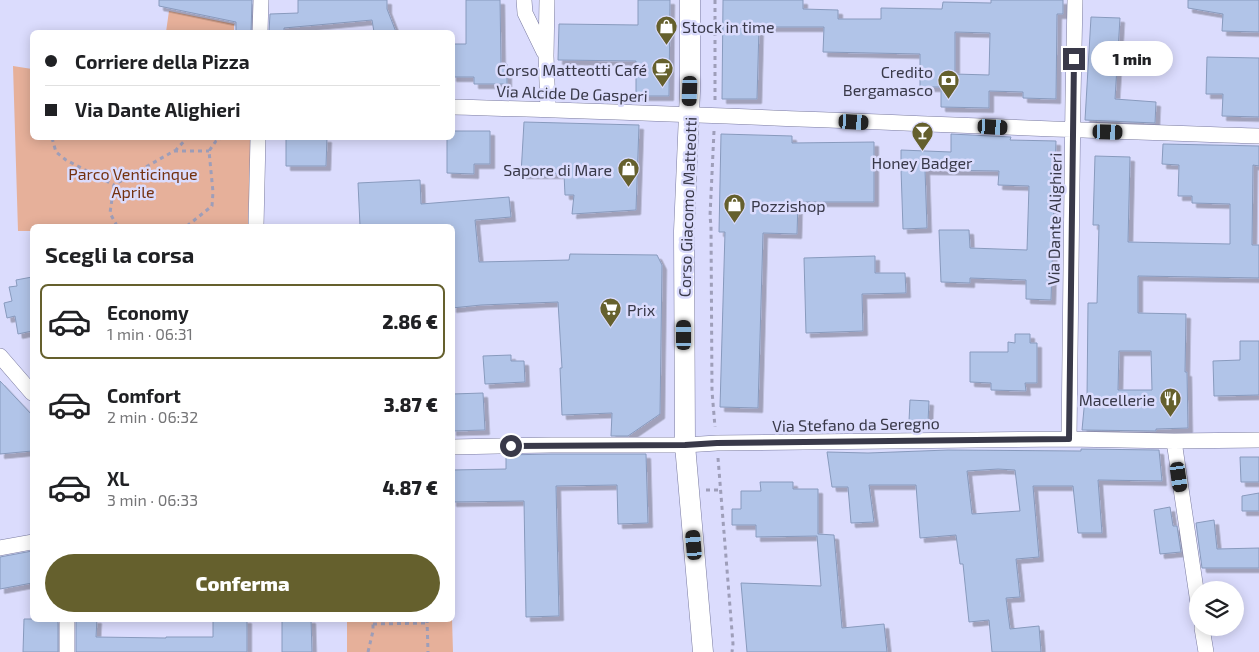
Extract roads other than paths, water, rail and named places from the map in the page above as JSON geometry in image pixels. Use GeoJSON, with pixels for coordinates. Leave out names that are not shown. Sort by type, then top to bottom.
{"type":"FeatureCollection","features":[{"type":"Feature","properties":{"kind":"main road","name":"Corso Giacomo Matteotti"},"geometry":{"type":"LineString","coordinates":[[690,0],[690,114],[684,231],[685,445],[703,652]]}},
{"type":"Feature","properties":{"kind":"street"},"geometry":{"type":"LineString","coordinates":[[260,30],[261,0]]}},
{"type":"Feature","properties":{"kind":"street"},"geometry":{"type":"LineString","coordinates":[[524,0],[525,13],[546,56]]}},
{"type":"Feature","properties":{"kind":"street"},"geometry":{"type":"LineString","coordinates":[[547,0],[546,56],[548,109]]}},
{"type":"Feature","properties":{"kind":"street","name":"Via Dante Alighieri"},"geometry":{"type":"LineString","coordinates":[[1069,439],[1075,0]]}},
{"type":"Feature","properties":{"kind":"street","name":"Via Alcide De Gasperi"},"geometry":{"type":"LineString","coordinates":[[455,106],[1259,136]]}},
{"type":"Feature","properties":{"kind":"street"},"geometry":{"type":"LineString","coordinates":[[256,224],[258,140]]}},
{"type":"Feature","properties":{"kind":"street"},"geometry":{"type":"LineString","coordinates":[[0,356],[30,391]]}},
{"type":"Feature","properties":{"kind":"street","name":"Via Stefano da Seregno"},"geometry":{"type":"LineString","coordinates":[[455,448],[550,445],[685,445],[1069,439],[1259,440]]}},
{"type":"Feature","properties":{"kind":"street"},"geometry":{"type":"LineString","coordinates":[[1174,441],[1195,581]]}},
{"type":"Feature","properties":{"kind":"street"},"geometry":{"type":"LineString","coordinates":[[0,548],[30,542]]}},
{"type":"Feature","properties":{"kind":"street"},"geometry":{"type":"LineString","coordinates":[[67,622],[67,652]]}},
{"type":"Feature","properties":{"kind":"street"},"geometry":{"type":"LineString","coordinates":[[1203,636],[1206,652]]}},
{"type":"Feature","properties":{"kind":"place","name":"Stock in time"},"geometry":{"type":"Point","coordinates":[666,45]}},
{"type":"Feature","properties":{"kind":"place","name":"Corso Matteotti Café"},"geometry":{"type":"Point","coordinates":[663,88]}},
{"type":"Feature","properties":{"kind":"place","name":"Credito Bergamasco"},"geometry":{"type":"Point","coordinates":[949,99]}},
{"type":"Feature","properties":{"kind":"place","name":"Honey Badger"},"geometry":{"type":"Point","coordinates":[922,152]}},
{"type":"Feature","properties":{"kind":"place","name":"Sapore di Mare"},"geometry":{"type":"Point","coordinates":[628,188]}},
{"type":"Feature","properties":{"kind":"place","name":"Pozzishop"},"geometry":{"type":"Point","coordinates":[735,224]}},
{"type":"Feature","properties":{"kind":"place","name":"Prix"},"geometry":{"type":"Point","coordinates":[611,328]}},
{"type":"Feature","properties":{"kind":"place","name":"Macellerie"},"geometry":{"type":"Point","coordinates":[1171,418]}},
{"type":"Feature","properties":{"kind":"park label","name":"Parco Venticinque Aprile"},"geometry":{"type":"Point","coordinates":[133,182]}}]}
